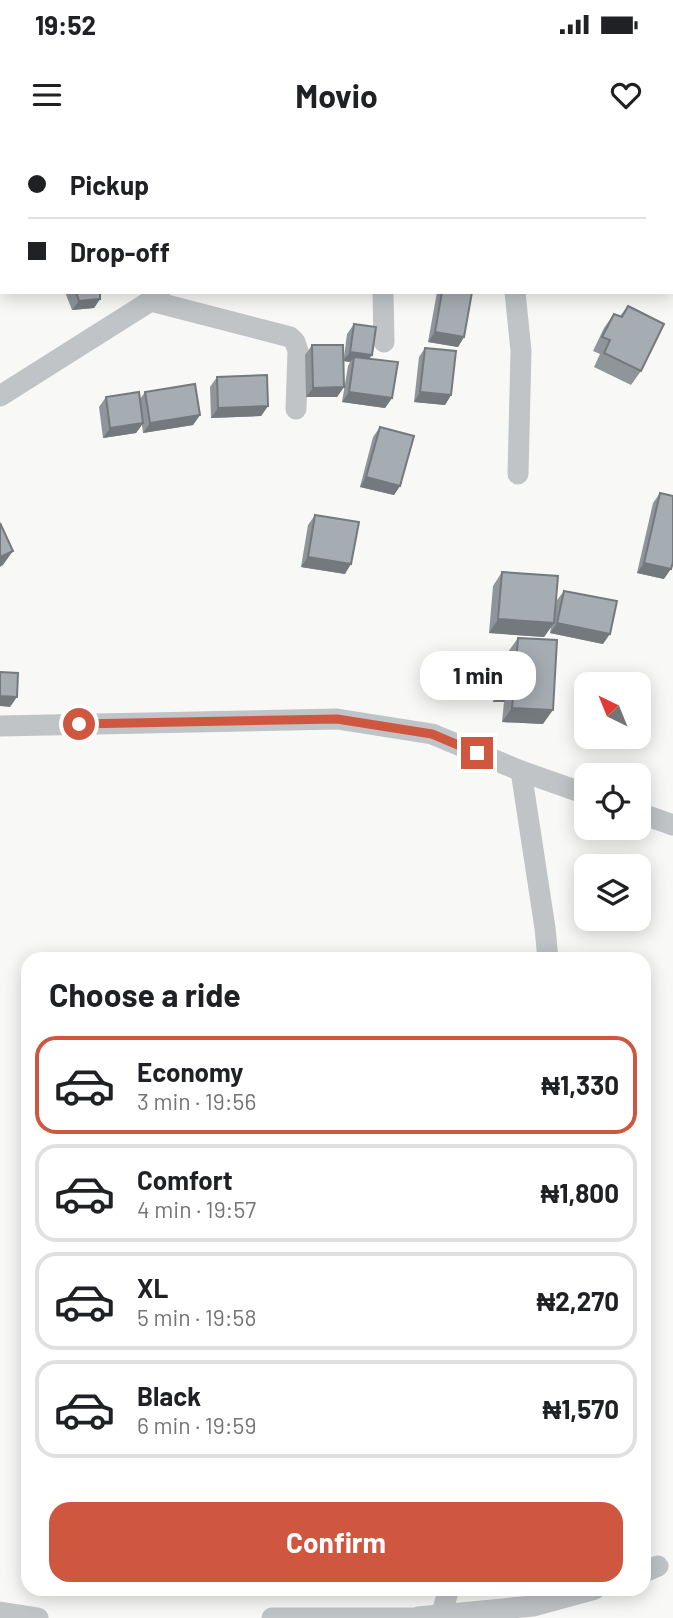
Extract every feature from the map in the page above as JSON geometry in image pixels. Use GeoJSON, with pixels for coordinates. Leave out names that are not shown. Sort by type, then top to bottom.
{"type":"FeatureCollection","features":[{"type":"Feature","properties":{"kind":"street"},"geometry":{"type":"LineString","coordinates":[[383,294],[384,342]]}},
{"type":"Feature","properties":{"kind":"street"},"geometry":{"type":"LineString","coordinates":[[515,294],[521,351],[518,474]]}},
{"type":"Feature","properties":{"kind":"street"},"geometry":{"type":"LineString","coordinates":[[0,396],[158,297],[290,337],[298,351],[296,409]]}},
{"type":"Feature","properties":{"kind":"street"},"geometry":{"type":"LineString","coordinates":[[0,726],[337,719],[432,734],[574,790]]}},
{"type":"Feature","properties":{"kind":"street"},"geometry":{"type":"LineString","coordinates":[[521,771],[547,952]]}},
{"type":"Feature","properties":{"kind":"street"},"geometry":{"type":"LineString","coordinates":[[651,817],[673,825]]}},
{"type":"Feature","properties":{"kind":"street"},"geometry":{"type":"LineString","coordinates":[[426,1617],[443,1596]]}},
{"type":"Feature","properties":{"kind":"street"},"geometry":{"type":"LineString","coordinates":[[272,1618],[426,1617],[533,1606],[569,1596]]}},
{"type":"Feature","properties":{"kind":"street"},"geometry":{"type":"LineString","coordinates":[[0,1612],[38,1618]]}},
{"type":"Feature","properties":{"kind":"building"},"geometry":{"type":"Polygon","coordinates":[[[77,294],[100,294],[100,299],[79,301],[77,294]]]}},
{"type":"Feature","properties":{"kind":"building"},"geometry":{"type":"Polygon","coordinates":[[[442,294],[472,294],[464,337],[435,332],[442,294]]]}},
{"type":"Feature","properties":{"kind":"building"},"geometry":{"type":"Polygon","coordinates":[[[628,306],[664,324],[641,371],[604,353],[610,340],[602,337],[614,314],[622,317],[628,306]]]}},
{"type":"Feature","properties":{"kind":"building"},"geometry":{"type":"Polygon","coordinates":[[[354,324],[376,327],[372,355],[350,352],[354,324]]]}},
{"type":"Feature","properties":{"kind":"building"},"geometry":{"type":"Polygon","coordinates":[[[312,345],[343,345],[344,387],[313,388],[312,345]]]}},
{"type":"Feature","properties":{"kind":"building"},"geometry":{"type":"Polygon","coordinates":[[[425,348],[456,351],[451,395],[420,392],[425,348]]]}},
{"type":"Feature","properties":{"kind":"building"},"geometry":{"type":"Polygon","coordinates":[[[354,357],[398,362],[392,398],[349,392],[354,357]]]}},
{"type":"Feature","properties":{"kind":"building"},"geometry":{"type":"Polygon","coordinates":[[[267,375],[268,406],[218,408],[217,377],[267,375]]]}},
{"type":"Feature","properties":{"kind":"building"},"geometry":{"type":"Polygon","coordinates":[[[195,384],[200,415],[150,423],[145,392],[195,384]]]}},
{"type":"Feature","properties":{"kind":"building"},"geometry":{"type":"Polygon","coordinates":[[[139,392],[143,423],[110,428],[106,397],[139,392]]]}},
{"type":"Feature","properties":{"kind":"building"},"geometry":{"type":"Polygon","coordinates":[[[380,427],[414,436],[400,486],[366,477],[380,427]]]}},
{"type":"Feature","properties":{"kind":"building"},"geometry":{"type":"Polygon","coordinates":[[[660,493],[673,496],[671,569],[644,563],[660,493]]]}},
{"type":"Feature","properties":{"kind":"building"},"geometry":{"type":"Polygon","coordinates":[[[315,515],[359,522],[351,564],[308,557],[315,515]]]}},
{"type":"Feature","properties":{"kind":"building"},"geometry":{"type":"Polygon","coordinates":[[[0,523],[13,551],[0,557],[0,523]]]}},
{"type":"Feature","properties":{"kind":"building"},"geometry":{"type":"Polygon","coordinates":[[[502,572],[558,576],[554,623],[498,619],[502,572]]]}},
{"type":"Feature","properties":{"kind":"building"},"geometry":{"type":"Polygon","coordinates":[[[564,591],[617,601],[610,634],[557,623],[564,591]]]}},
{"type":"Feature","properties":{"kind":"building"},"geometry":{"type":"Polygon","coordinates":[[[518,638],[557,640],[553,710],[512,708],[514,688],[503,688],[504,664],[516,665],[518,638]]]}},
{"type":"Feature","properties":{"kind":"building"},"geometry":{"type":"Polygon","coordinates":[[[0,672],[18,673],[17,697],[0,696],[0,672]]]}},
{"type":"Feature","properties":{"kind":"route"},"geometry":{"type":"LineString","coordinates":[[79,724],[337,719],[432,734],[477,753]]}}]}
